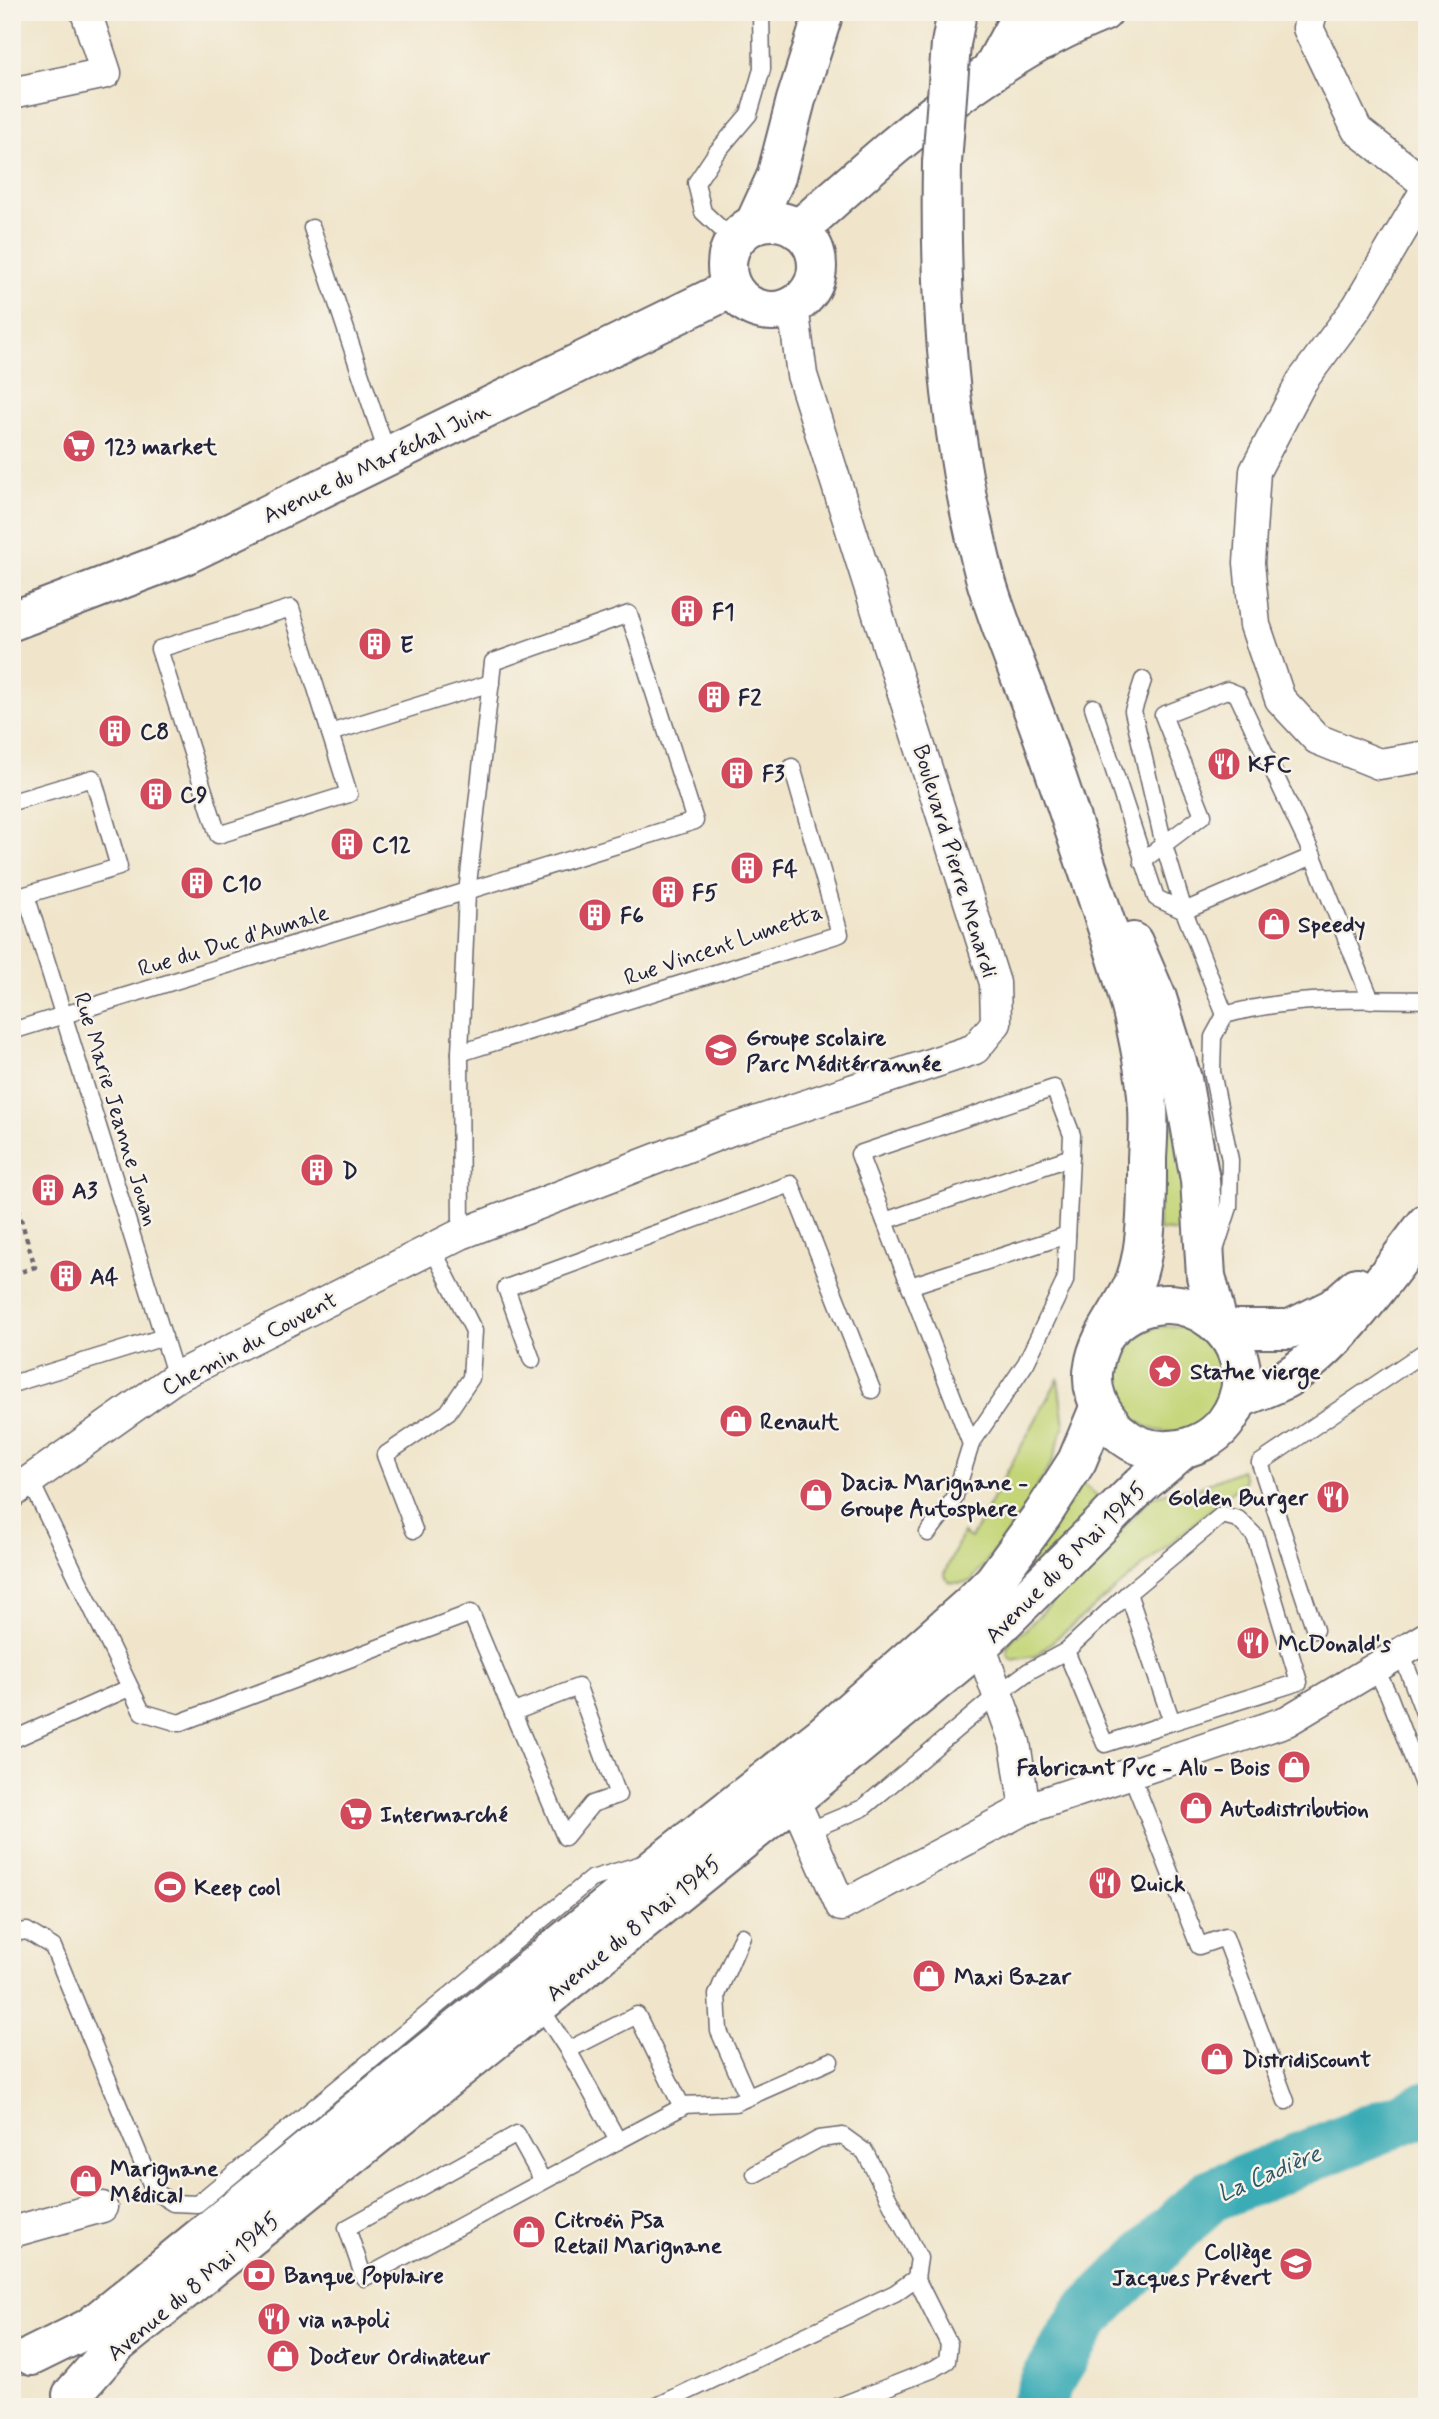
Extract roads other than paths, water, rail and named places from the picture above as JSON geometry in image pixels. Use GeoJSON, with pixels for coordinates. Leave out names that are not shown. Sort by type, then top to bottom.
{"type":"FeatureCollection","features":[{"type":"Feature","properties":{"kind":"main road"},"geometry":{"type":"LineString","coordinates":[[744,233],[772,222],[799,229],[809,240],[816,254],[817,269],[809,290],[793,306],[766,310],[741,299],[732,288],[727,264],[729,252],[744,233],[776,177],[796,100],[824,12]]}},
{"type":"Feature","properties":{"kind":"main road"},"geometry":{"type":"LineString","coordinates":[[799,229],[913,130],[989,75],[1042,21],[1103,12]]}},
{"type":"Feature","properties":{"kind":"main road"},"geometry":{"type":"LineString","coordinates":[[954,28],[942,163],[941,251],[944,333],[951,404],[965,492],[986,584],[1042,734],[1121,967],[1138,1039],[1148,1108],[1145,1231],[1135,1281],[1094,1362],[1093,1384],[1099,1408],[1121,1436],[1150,1449],[1183,1449],[1207,1440],[1224,1425],[1238,1399],[1241,1374],[1237,1354],[1221,1326],[1206,1276],[1200,1180],[1182,1079],[1157,998],[1042,734]]}},
{"type":"Feature","properties":{"kind":"main road","name":"Avenue du Maréchal Juin"},"geometry":{"type":"LineString","coordinates":[[12,621],[183,556],[732,288]]}},
{"type":"Feature","properties":{"kind":"main road"},"geometry":{"type":"LineString","coordinates":[[1107,1333],[1117,1322],[1139,1308],[1160,1303],[1185,1305],[1221,1326],[1290,1329],[1333,1308],[1374,1272],[1427,1216]]}},
{"type":"Feature","properties":{"kind":"main road"},"geometry":{"type":"LineString","coordinates":[[1238,1399],[1286,1378],[1316,1355],[1359,1310],[1427,1223]]}},
{"type":"Feature","properties":{"kind":"main road","name":"Avenue du 8 Mai 1945"},"geometry":{"type":"LineString","coordinates":[[22,2355],[89,2328],[668,1857],[823,1735],[994,1581],[1043,1514],[1077,1461],[1099,1408]]}},
{"type":"Feature","properties":{"kind":"main road","name":"Avenue du 8 Mai 1945"},"geometry":{"type":"LineString","coordinates":[[73,2401],[115,2346],[538,2004],[801,1815],[980,1645],[1141,1485],[1183,1449]]}},
{"type":"Feature","properties":{"kind":"main road"},"geometry":{"type":"LineString","coordinates":[[22,2355],[49,2365],[63,2378],[73,2401]]}},
{"type":"Feature","properties":{"kind":"street"},"geometry":{"type":"LineString","coordinates":[[12,93],[106,73],[86,12]]}},
{"type":"Feature","properties":{"kind":"street"},"geometry":{"type":"LineString","coordinates":[[1303,18],[1357,130],[1427,186],[1357,307],[1302,381],[1255,471],[1249,563],[1255,625],[1280,699],[1317,739],[1379,764],[1427,756]]}},
{"type":"Feature","properties":{"kind":"street","name":"Boulevard Pierre Menardi"},"geometry":{"type":"LineString","coordinates":[[460,1234],[730,1130],[975,1049],[996,1023],[995,983],[802,375],[793,306]]}},
{"type":"Feature","properties":{"kind":"street","name":"Chemin du Couvent"},"geometry":{"type":"LineString","coordinates":[[21,1486],[176,1377],[460,1234]]}},
{"type":"Feature","properties":{"kind":"street"},"geometry":{"type":"LineString","coordinates":[[801,1815],[841,1906],[1026,1810],[1287,1721],[1427,1636]]}},
{"type":"Feature","properties":{"kind":"street"},"geometry":{"type":"LineString","coordinates":[[980,1645],[1015,1744],[1026,1810]]}},
{"type":"Feature","properties":{"kind":"street"},"geometry":{"type":"LineString","coordinates":[[12,2232],[102,2207]]}},
{"type":"Feature","properties":{"kind":"lane"},"geometry":{"type":"LineString","coordinates":[[744,233],[703,212],[696,183],[716,153],[749,114],[762,69],[761,12]]}},
{"type":"Feature","properties":{"kind":"lane"},"geometry":{"type":"LineString","coordinates":[[312,228],[388,456]]}},
{"type":"Feature","properties":{"kind":"lane"},"geometry":{"type":"LineString","coordinates":[[291,608],[330,733],[349,794],[218,835],[159,649],[291,608]]}},
{"type":"Feature","properties":{"kind":"lane"},"geometry":{"type":"LineString","coordinates":[[460,1234],[460,1053],[467,892],[493,662],[629,614],[695,821],[467,892]]}},
{"type":"Feature","properties":{"kind":"lane"},"geometry":{"type":"LineString","coordinates":[[1143,680],[1133,710],[1164,845],[1184,911],[1225,1014]]}},
{"type":"Feature","properties":{"kind":"lane"},"geometry":{"type":"LineString","coordinates":[[330,733],[491,683]]}},
{"type":"Feature","properties":{"kind":"lane"},"geometry":{"type":"LineString","coordinates":[[1142,861],[1203,815],[1163,715],[1227,690],[1237,694],[1313,856],[1371,1000]]}},
{"type":"Feature","properties":{"kind":"lane"},"geometry":{"type":"LineString","coordinates":[[1093,707],[1156,898],[1184,911],[1313,856]]}},
{"type":"Feature","properties":{"kind":"lane","name":"Rue Vincent Lumetta"},"geometry":{"type":"LineString","coordinates":[[460,1053],[840,934],[792,767]]}},
{"type":"Feature","properties":{"kind":"lane"},"geometry":{"type":"LineString","coordinates":[[12,802],[93,778],[119,867],[19,897]]}},
{"type":"Feature","properties":{"kind":"lane","name":"Rue du Duc d'Aumale"},"geometry":{"type":"LineString","coordinates":[[12,1031],[467,892]]}},
{"type":"Feature","properties":{"kind":"lane","name":"Rue Marie Jeanne Jouan"},"geometry":{"type":"LineString","coordinates":[[19,897],[64,1015],[176,1377]]}},
{"type":"Feature","properties":{"kind":"lane"},"geometry":{"type":"LineString","coordinates":[[1206,1276],[1229,1208],[1230,1160],[1212,1072],[1213,1037],[1225,1014],[1296,1003],[1427,1000]]}},
{"type":"Feature","properties":{"kind":"lane"},"geometry":{"type":"LineString","coordinates":[[928,1533],[954,1499],[971,1444],[1026,1363],[1065,1281],[1073,1135],[1054,1088],[859,1154],[971,1444]]}},
{"type":"Feature","properties":{"kind":"lane"},"geometry":{"type":"LineString","coordinates":[[885,1221],[1071,1157]]}},
{"type":"Feature","properties":{"kind":"lane"},"geometry":{"type":"LineString","coordinates":[[532,1360],[506,1288],[790,1184],[872,1390]]}},
{"type":"Feature","properties":{"kind":"lane"},"geometry":{"type":"LineString","coordinates":[[910,1286],[1068,1235]]}},
{"type":"Feature","properties":{"kind":"lane"},"geometry":{"type":"LineString","coordinates":[[414,1530],[385,1455],[448,1412],[471,1378],[474,1331],[432,1248]]}},
{"type":"Feature","properties":{"kind":"lane"},"geometry":{"type":"LineString","coordinates":[[12,1384],[164,1337]]}},
{"type":"Feature","properties":{"kind":"lane"},"geometry":{"type":"LineString","coordinates":[[1315,1630],[1260,1463],[1427,1350]]}},
{"type":"Feature","properties":{"kind":"lane"},"geometry":{"type":"LineString","coordinates":[[21,1486],[142,1712],[179,1723],[471,1613],[565,1837],[592,1804],[618,1795],[578,1687],[514,1712]]}},
{"type":"Feature","properties":{"kind":"lane"},"geometry":{"type":"LineString","coordinates":[[801,1815],[863,1808],[998,1694],[1029,1671],[1066,1651],[1128,1593],[1222,1515],[1238,1519],[1255,1536],[1300,1682],[1105,1744],[1066,1651]]}},
{"type":"Feature","properties":{"kind":"lane"},"geometry":{"type":"LineString","coordinates":[[1128,1593],[1172,1722]]}},
{"type":"Feature","properties":{"kind":"lane"},"geometry":{"type":"LineString","coordinates":[[1401,1652],[1426,1714]]}},
{"type":"Feature","properties":{"kind":"lane"},"geometry":{"type":"LineString","coordinates":[[1375,1668],[1389,1696],[1427,1795]]}},
{"type":"Feature","properties":{"kind":"lane"},"geometry":{"type":"LineString","coordinates":[[12,1740],[129,1688]]}},
{"type":"Feature","properties":{"kind":"lane"},"geometry":{"type":"LineString","coordinates":[[1131,1774],[1199,1946],[1225,1937],[1286,2101]]}},
{"type":"Feature","properties":{"kind":"lane"},"geometry":{"type":"LineString","coordinates":[[12,1933],[27,1931],[54,1947],[154,2191],[173,2203],[197,2204],[591,1879],[668,1857]]}},
{"type":"Feature","properties":{"kind":"lane"},"geometry":{"type":"LineString","coordinates":[[743,1936],[717,1995],[719,2031],[748,2097]]}},
{"type":"Feature","properties":{"kind":"lane"},"geometry":{"type":"LineString","coordinates":[[538,2004],[568,2050],[618,2141]]}},
{"type":"Feature","properties":{"kind":"lane"},"geometry":{"type":"LineString","coordinates":[[543,2181],[517,2134],[347,2228],[364,2278],[682,2108],[637,2015],[568,2050]]}},
{"type":"Feature","properties":{"kind":"lane"},"geometry":{"type":"LineString","coordinates":[[681,2105],[734,2103],[830,2061]]}},
{"type":"Feature","properties":{"kind":"lane"},"geometry":{"type":"LineString","coordinates":[[755,2174],[819,2139],[843,2136],[865,2152],[919,2258],[916,2278],[948,2344],[947,2361],[934,2369],[837,2407]]}},
{"type":"Feature","properties":{"kind":"lane"},"geometry":{"type":"LineString","coordinates":[[654,2407],[682,2401],[895,2293],[916,2278]]}},
{"type":"Feature","properties":{"kind":"waterway","name":"La Cadière"},"geometry":{"type":"LineString","coordinates":[[1037,2407],[1047,2381],[1088,2314],[1209,2196],[1427,2108]]}},
{"type":"Feature","properties":{"kind":"place","name":"123 market"},"geometry":{"type":"Point","coordinates":[79,446]}},
{"type":"Feature","properties":{"kind":"place","name":"F1"},"geometry":{"type":"Point","coordinates":[687,611]}},
{"type":"Feature","properties":{"kind":"place","name":"E"},"geometry":{"type":"Point","coordinates":[375,644]}},
{"type":"Feature","properties":{"kind":"place","name":"F2"},"geometry":{"type":"Point","coordinates":[714,697]}},
{"type":"Feature","properties":{"kind":"place","name":"C8"},"geometry":{"type":"Point","coordinates":[115,731]}},
{"type":"Feature","properties":{"kind":"place","name":"KFC"},"geometry":{"type":"Point","coordinates":[1224,764]}},
{"type":"Feature","properties":{"kind":"place","name":"F3"},"geometry":{"type":"Point","coordinates":[737,773]}},
{"type":"Feature","properties":{"kind":"place","name":"C9"},"geometry":{"type":"Point","coordinates":[156,794]}},
{"type":"Feature","properties":{"kind":"place","name":"C12"},"geometry":{"type":"Point","coordinates":[347,844]}},
{"type":"Feature","properties":{"kind":"place","name":"F4"},"geometry":{"type":"Point","coordinates":[747,868]}},
{"type":"Feature","properties":{"kind":"place","name":"C10"},"geometry":{"type":"Point","coordinates":[197,883]}},
{"type":"Feature","properties":{"kind":"place","name":"F5"},"geometry":{"type":"Point","coordinates":[668,892]}},
{"type":"Feature","properties":{"kind":"place","name":"F6"},"geometry":{"type":"Point","coordinates":[595,915]}},
{"type":"Feature","properties":{"kind":"place","name":"Speedy"},"geometry":{"type":"Point","coordinates":[1274,924]}},
{"type":"Feature","properties":{"kind":"place","name":"Groupe scolaire Parc Méditérrannée"},"geometry":{"type":"Point","coordinates":[721,1050]}},
{"type":"Feature","properties":{"kind":"place","name":"D"},"geometry":{"type":"Point","coordinates":[317,1170]}},
{"type":"Feature","properties":{"kind":"place","name":"A3"},"geometry":{"type":"Point","coordinates":[48,1190]}},
{"type":"Feature","properties":{"kind":"place","name":"A4"},"geometry":{"type":"Point","coordinates":[66,1276]}},
{"type":"Feature","properties":{"kind":"place","name":"Statue vierge"},"geometry":{"type":"Point","coordinates":[1165,1371]}},
{"type":"Feature","properties":{"kind":"place","name":"Renault"},"geometry":{"type":"Point","coordinates":[736,1421]}},
{"type":"Feature","properties":{"kind":"place","name":"Dacia Marignane - Groupe Autosphere"},"geometry":{"type":"Point","coordinates":[816,1495]}},
{"type":"Feature","properties":{"kind":"place","name":"Golden Burger"},"geometry":{"type":"Point","coordinates":[1333,1497]}},
{"type":"Feature","properties":{"kind":"place","name":"McDonald's"},"geometry":{"type":"Point","coordinates":[1253,1643]}},
{"type":"Feature","properties":{"kind":"place","name":"Fabricant Pvc - Alu - Bois"},"geometry":{"type":"Point","coordinates":[1294,1767]}},
{"type":"Feature","properties":{"kind":"place","name":"Autodistribution"},"geometry":{"type":"Point","coordinates":[1196,1808]}},
{"type":"Feature","properties":{"kind":"place","name":"Intermarché"},"geometry":{"type":"Point","coordinates":[356,1814]}},
{"type":"Feature","properties":{"kind":"place","name":"Quick"},"geometry":{"type":"Point","coordinates":[1105,1883]}},
{"type":"Feature","properties":{"kind":"place","name":"Keep cool"},"geometry":{"type":"Point","coordinates":[170,1887]}},
{"type":"Feature","properties":{"kind":"place","name":"Maxi Bazar"},"geometry":{"type":"Point","coordinates":[929,1976]}},
{"type":"Feature","properties":{"kind":"place","name":"Distridiscount"},"geometry":{"type":"Point","coordinates":[1217,2059]}},
{"type":"Feature","properties":{"kind":"place","name":"Marignane Médical"},"geometry":{"type":"Point","coordinates":[86,2181]}},
{"type":"Feature","properties":{"kind":"place","name":"Citroën Psa Retail Marignane"},"geometry":{"type":"Point","coordinates":[529,2232]}},
{"type":"Feature","properties":{"kind":"place","name":"Collège Jacques Prévert"},"geometry":{"type":"Point","coordinates":[1296,2264]}},
{"type":"Feature","properties":{"kind":"place","name":"Banque Populaire"},"geometry":{"type":"Point","coordinates":[259,2275]}},
{"type":"Feature","properties":{"kind":"place","name":"via napoli"},"geometry":{"type":"Point","coordinates":[274,2319]}},
{"type":"Feature","properties":{"kind":"place","name":"Docteur Ordinateur"},"geometry":{"type":"Point","coordinates":[283,2356]}}]}
